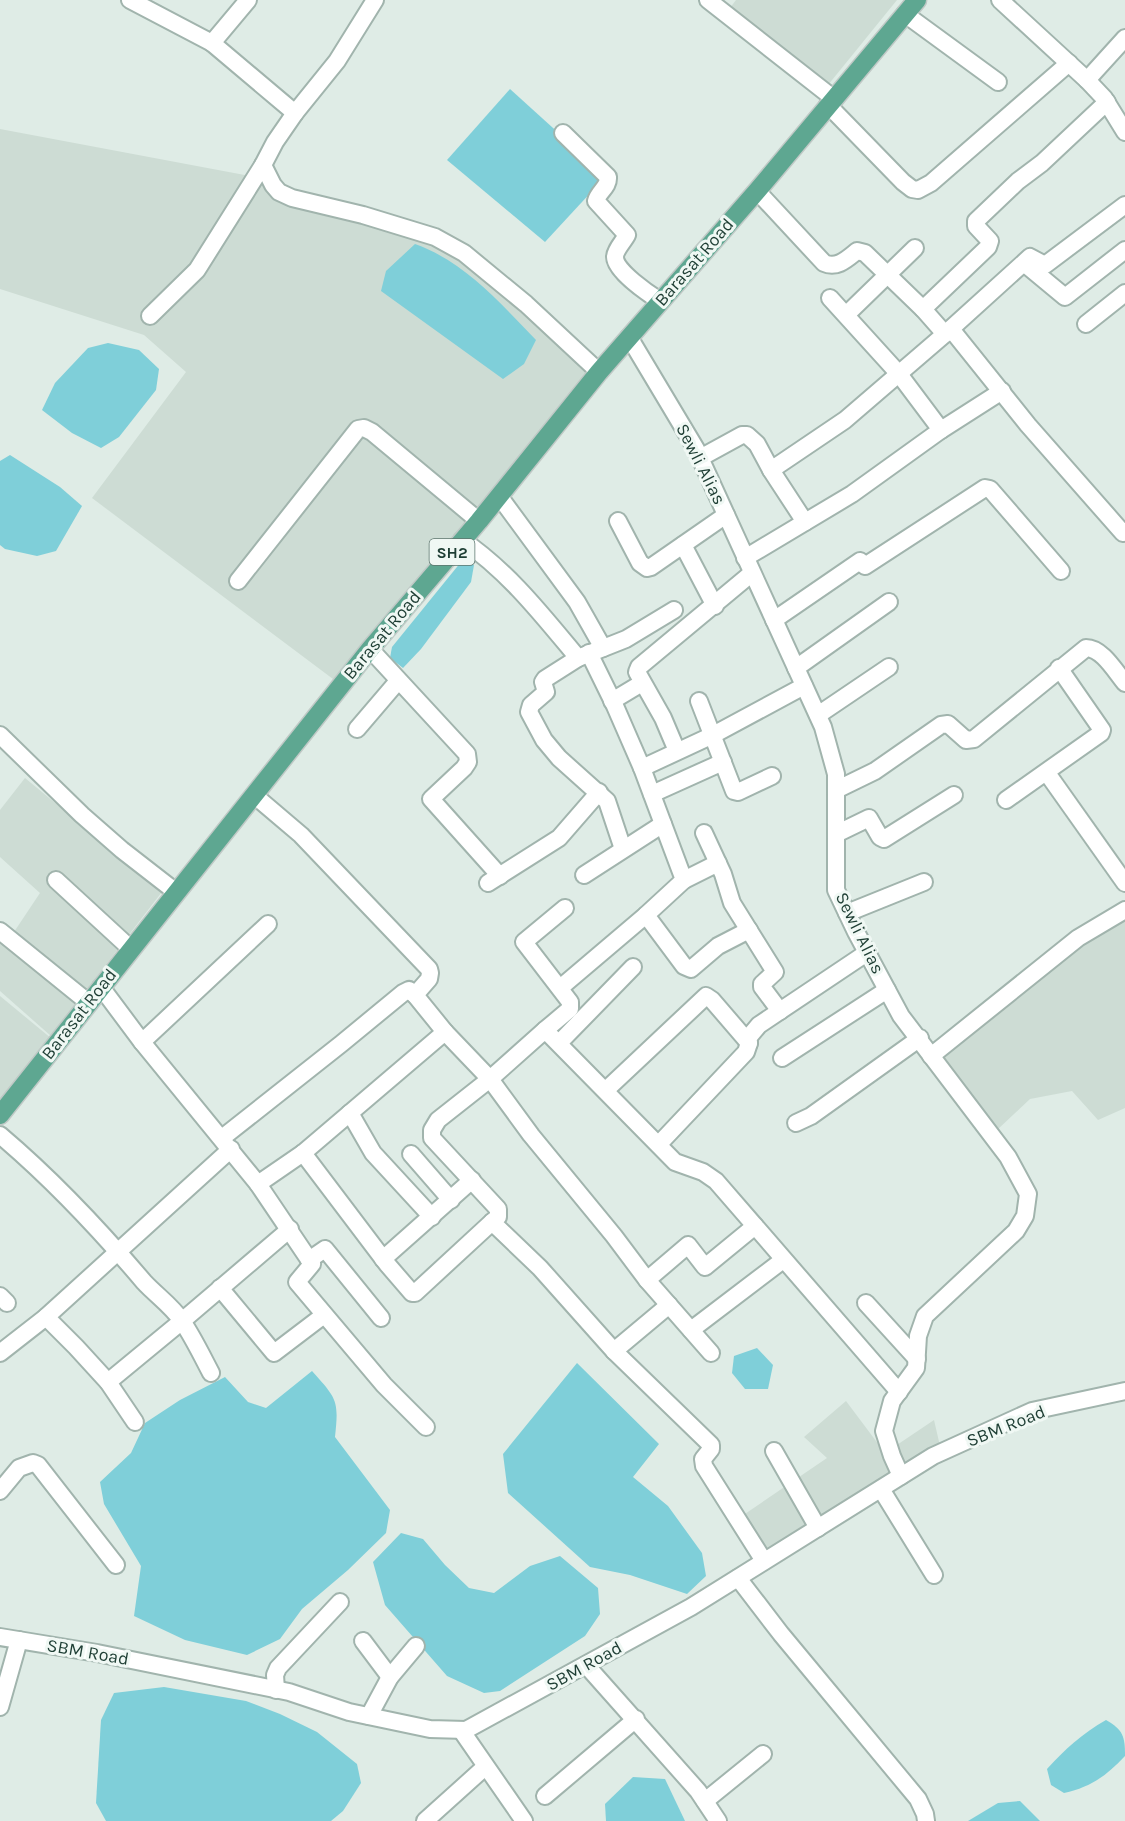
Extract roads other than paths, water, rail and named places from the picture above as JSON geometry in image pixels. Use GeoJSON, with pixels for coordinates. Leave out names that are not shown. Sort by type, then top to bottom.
{"type":"FeatureCollection","features":[{"type":"Feature","properties":{"kind":"main road","name":"Barasat Road"},"geometry":{"type":"LineString","coordinates":[[0,1115],[370,649],[479,521],[599,372],[757,191],[911,7]]}},
{"type":"Feature","properties":{"kind":"street"},"geometry":{"type":"LineString","coordinates":[[130,0],[212,43],[295,113]]}},
{"type":"Feature","properties":{"kind":"street"},"geometry":{"type":"LineString","coordinates":[[212,43],[248,0]]}},
{"type":"Feature","properties":{"kind":"street"},"geometry":{"type":"LineString","coordinates":[[150,316],[197,270],[275,142],[337,61],[375,0]]}},
{"type":"Feature","properties":{"kind":"street"},"geometry":{"type":"LineString","coordinates":[[708,0],[830,101],[903,182],[912,189],[918,190],[931,183],[1069,63]]}},
{"type":"Feature","properties":{"kind":"street"},"geometry":{"type":"LineString","coordinates":[[1000,0],[1087,80],[1107,102],[1125,132]]}},
{"type":"Feature","properties":{"kind":"street"},"geometry":{"type":"LineString","coordinates":[[911,7],[998,82]]}},
{"type":"Feature","properties":{"kind":"street"},"geometry":{"type":"LineString","coordinates":[[1087,80],[1125,38]]}},
{"type":"Feature","properties":{"kind":"street"},"geometry":{"type":"LineString","coordinates":[[923,309],[988,247],[990,241],[976,226],[976,221],[1107,102]]}},
{"type":"Feature","properties":{"kind":"street"},"geometry":{"type":"LineString","coordinates":[[563,132],[608,177],[607,184],[596,201],[627,235],[615,255],[616,260],[631,281],[660,301]]}},
{"type":"Feature","properties":{"kind":"street"},"geometry":{"type":"LineString","coordinates":[[263,165],[279,192],[292,198],[363,215],[435,237],[464,253],[526,304],[599,372]]}},
{"type":"Feature","properties":{"kind":"street"},"geometry":{"type":"LineString","coordinates":[[757,191],[824,263],[830,266],[838,265],[861,251],[886,274],[948,332],[1002,391],[1028,425],[1123,533]]}},
{"type":"Feature","properties":{"kind":"street"},"geometry":{"type":"LineString","coordinates":[[771,471],[845,420],[948,332],[1030,257],[1045,265],[1125,205]]}},
{"type":"Feature","properties":{"kind":"street"},"geometry":{"type":"LineString","coordinates":[[846,315],[915,248]]}},
{"type":"Feature","properties":{"kind":"street"},"geometry":{"type":"LineString","coordinates":[[1024,263],[1065,297],[1125,250]]}},
{"type":"Feature","properties":{"kind":"street"},"geometry":{"type":"LineString","coordinates":[[1086,324],[1125,293]]}},
{"type":"Feature","properties":{"kind":"street"},"geometry":{"type":"LineString","coordinates":[[831,298],[899,374],[941,430]]}},
{"type":"Feature","properties":{"kind":"street","name":"Sewli Alias"},"geometry":{"type":"LineString","coordinates":[[629,337],[700,458],[823,727],[836,774],[836,890],[902,1016],[1008,1157],[1028,1194],[1025,1216],[1016,1231],[925,1316],[918,1336],[916,1368],[892,1401],[884,1431],[901,1476]]}},
{"type":"Feature","properties":{"kind":"street"},"geometry":{"type":"LineString","coordinates":[[677,751],[663,718],[638,675],[639,668],[715,606],[749,566],[805,522],[852,494],[941,430],[1002,391]]}},
{"type":"Feature","properties":{"kind":"street"},"geometry":{"type":"LineString","coordinates":[[238,580],[358,429],[364,428],[372,432],[479,521]]}},
{"type":"Feature","properties":{"kind":"street"},"geometry":{"type":"LineString","coordinates":[[700,458],[742,435],[747,435],[757,444],[771,471],[805,522]]}},
{"type":"Feature","properties":{"kind":"street"},"geometry":{"type":"LineString","coordinates":[[774,620],[860,561],[865,566],[985,488],[990,489],[1061,571]]}},
{"type":"Feature","properties":{"kind":"street"},"geometry":{"type":"LineString","coordinates":[[499,496],[577,602],[590,653],[642,768],[684,880]]}},
{"type":"Feature","properties":{"kind":"street"},"geometry":{"type":"LineString","coordinates":[[618,521],[640,563],[647,568],[726,514]]}},
{"type":"Feature","properties":{"kind":"street"},"geometry":{"type":"LineString","coordinates":[[462,540],[482,553],[534,605],[590,653]]}},
{"type":"Feature","properties":{"kind":"street"},"geometry":{"type":"LineString","coordinates":[[683,545],[715,606]]}},
{"type":"Feature","properties":{"kind":"street"},"geometry":{"type":"LineString","coordinates":[[796,668],[889,602]]}},
{"type":"Feature","properties":{"kind":"street"},"geometry":{"type":"LineString","coordinates":[[623,849],[607,801],[559,758],[544,740],[529,712],[531,705],[546,692],[543,682],[545,679],[590,653],[626,639],[674,610]]}},
{"type":"Feature","properties":{"kind":"street"},"geometry":{"type":"LineString","coordinates":[[836,790],[875,771],[941,725],[948,724],[966,740],[974,739],[1086,648],[1099,652],[1125,683]]}},
{"type":"Feature","properties":{"kind":"street"},"geometry":{"type":"LineString","coordinates":[[370,649],[467,754],[468,762],[464,768],[431,799],[494,880],[559,838],[598,792]]}},
{"type":"Feature","properties":{"kind":"street"},"geometry":{"type":"LineString","coordinates":[[818,715],[888,667]]}},
{"type":"Feature","properties":{"kind":"street"},"geometry":{"type":"LineString","coordinates":[[1006,800],[1100,735],[1102,730],[1059,668]]}},
{"type":"Feature","properties":{"kind":"street"},"geometry":{"type":"LineString","coordinates":[[357,729],[398,681]]}},
{"type":"Feature","properties":{"kind":"street"},"geometry":{"type":"LineString","coordinates":[[612,701],[642,683]]}},
{"type":"Feature","properties":{"kind":"street"},"geometry":{"type":"LineString","coordinates":[[642,768],[713,735],[804,686]]}},
{"type":"Feature","properties":{"kind":"street"},"geometry":{"type":"LineString","coordinates":[[699,701],[735,792],[772,776]]}},
{"type":"Feature","properties":{"kind":"street"},"geometry":{"type":"LineString","coordinates":[[0,735],[82,815],[176,892]]}},
{"type":"Feature","properties":{"kind":"street"},"geometry":{"type":"LineString","coordinates":[[652,794],[723,762]]}},
{"type":"Feature","properties":{"kind":"street"},"geometry":{"type":"LineString","coordinates":[[1047,773],[1125,883]]}},
{"type":"Feature","properties":{"kind":"street"},"geometry":{"type":"LineString","coordinates":[[254,795],[301,835],[429,969],[429,979],[415,995]]}},
{"type":"Feature","properties":{"kind":"street"},"geometry":{"type":"LineString","coordinates":[[836,834],[869,818],[880,837],[884,839],[954,795]]}},
{"type":"Feature","properties":{"kind":"street"},"geometry":{"type":"LineString","coordinates":[[584,875],[663,824]]}},
{"type":"Feature","properties":{"kind":"street"},"geometry":{"type":"LineString","coordinates":[[704,832],[723,874],[732,903],[775,972],[762,984],[762,987],[780,1011]]}},
{"type":"Feature","properties":{"kind":"street"},"geometry":{"type":"LineString","coordinates":[[560,988],[684,880],[718,863]]}},
{"type":"Feature","properties":{"kind":"street"},"geometry":{"type":"LineString","coordinates":[[56,880],[131,949]]}},
{"type":"Feature","properties":{"kind":"street"},"geometry":{"type":"LineString","coordinates":[[847,913],[924,882]]}},
{"type":"Feature","properties":{"kind":"street"},"geometry":{"type":"LineString","coordinates":[[303,1153],[383,1259],[408,1290],[415,1293],[498,1217],[498,1209],[432,1138],[432,1130],[438,1120],[490,1079],[571,1007],[560,988],[524,942],[565,908]]}},
{"type":"Feature","properties":{"kind":"street"},"geometry":{"type":"LineString","coordinates":[[931,1056],[1078,938],[1125,910]]}},
{"type":"Feature","properties":{"kind":"street"},"geometry":{"type":"LineString","coordinates":[[646,915],[684,966],[692,969],[718,946],[749,930]]}},
{"type":"Feature","properties":{"kind":"street"},"geometry":{"type":"LineString","coordinates":[[142,1042],[268,924]]}},
{"type":"Feature","properties":{"kind":"street"},"geometry":{"type":"LineString","coordinates":[[0,931],[89,1003]]}},
{"type":"Feature","properties":{"kind":"street"},"geometry":{"type":"LineString","coordinates":[[658,1144],[746,1052],[748,1038],[759,1025],[868,952]]}},
{"type":"Feature","properties":{"kind":"street"},"geometry":{"type":"LineString","coordinates":[[559,1042],[633,967]]}},
{"type":"Feature","properties":{"kind":"street"},"geometry":{"type":"LineString","coordinates":[[101,987],[142,1042],[258,1184],[290,1229],[312,1264],[297,1282],[384,1385],[426,1427]]}},
{"type":"Feature","properties":{"kind":"street"},"geometry":{"type":"LineString","coordinates":[[0,1353],[45,1317],[119,1251],[226,1144],[341,1044],[409,990],[490,1079],[531,1135],[614,1236],[646,1280],[711,1353]]}},
{"type":"Feature","properties":{"kind":"street"},"geometry":{"type":"LineString","coordinates":[[782,1058],[888,990]]}},
{"type":"Feature","properties":{"kind":"street"},"geometry":{"type":"LineString","coordinates":[[606,1090],[706,996],[749,1043]]}},
{"type":"Feature","properties":{"kind":"street"},"geometry":{"type":"LineString","coordinates":[[546,1030],[675,1162],[710,1176],[898,1392]]}},
{"type":"Feature","properties":{"kind":"street"},"geometry":{"type":"LineString","coordinates":[[258,1184],[303,1153],[445,1032]]}},
{"type":"Feature","properties":{"kind":"street"},"geometry":{"type":"LineString","coordinates":[[796,1123],[811,1116],[920,1038]]}},
{"type":"Feature","properties":{"kind":"street"},"geometry":{"type":"LineString","coordinates":[[350,1113],[373,1153],[432,1217]]}},
{"type":"Feature","properties":{"kind":"street"},"geometry":{"type":"LineString","coordinates":[[0,1135],[119,1251],[146,1284],[182,1321],[211,1373]]}},
{"type":"Feature","properties":{"kind":"street"},"geometry":{"type":"LineString","coordinates":[[411,1154],[451,1200]]}},
{"type":"Feature","properties":{"kind":"street"},"geometry":{"type":"LineString","coordinates":[[383,1259],[472,1180]]}},
{"type":"Feature","properties":{"kind":"street"},"geometry":{"type":"LineString","coordinates":[[492,1222],[540,1268],[614,1351],[711,1445],[711,1449],[703,1459],[704,1466],[764,1561]]}},
{"type":"Feature","properties":{"kind":"street"},"geometry":{"type":"LineString","coordinates":[[646,1280],[688,1245],[705,1267],[754,1226]]}},
{"type":"Feature","properties":{"kind":"street"},"geometry":{"type":"LineString","coordinates":[[108,1382],[290,1229]]}},
{"type":"Feature","properties":{"kind":"street"},"geometry":{"type":"LineString","coordinates":[[309,1260],[325,1250],[381,1318]]}},
{"type":"Feature","properties":{"kind":"street"},"geometry":{"type":"LineString","coordinates":[[691,1330],[783,1260]]}},
{"type":"Feature","properties":{"kind":"street"},"geometry":{"type":"LineString","coordinates":[[220,1288],[274,1353],[324,1315]]}},
{"type":"Feature","properties":{"kind":"street"},"geometry":{"type":"LineString","coordinates":[[866,1303],[917,1359]]}},
{"type":"Feature","properties":{"kind":"street"},"geometry":{"type":"LineString","coordinates":[[614,1351],[669,1305]]}},
{"type":"Feature","properties":{"kind":"street"},"geometry":{"type":"LineString","coordinates":[[45,1317],[108,1382],[135,1422]]}},
{"type":"Feature","properties":{"kind":"street","name":"SBM Road"},"geometry":{"type":"LineString","coordinates":[[0,1637],[97,1653],[290,1692],[349,1712],[430,1729],[466,1730],[691,1607],[933,1456],[1032,1411],[1125,1391]]}},
{"type":"Feature","properties":{"kind":"street"},"geometry":{"type":"LineString","coordinates":[[774,1451],[818,1528]]}},
{"type":"Feature","properties":{"kind":"street"},"geometry":{"type":"LineString","coordinates":[[0,1491],[19,1468],[33,1463],[38,1465],[116,1565]]}},
{"type":"Feature","properties":{"kind":"street"},"geometry":{"type":"LineString","coordinates":[[881,1489],[934,1575]]}},
{"type":"Feature","properties":{"kind":"street"},"geometry":{"type":"LineString","coordinates":[[738,1578],[781,1634],[918,1799],[926,1814],[926,1821]]}},
{"type":"Feature","properties":{"kind":"street"},"geometry":{"type":"LineString","coordinates":[[276,1690],[275,1675],[278,1668],[340,1602]]}},
{"type":"Feature","properties":{"kind":"street"},"geometry":{"type":"LineString","coordinates":[[0,1707],[19,1640]]}},
{"type":"Feature","properties":{"kind":"street"},"geometry":{"type":"LineString","coordinates":[[363,1641],[390,1677]]}},
{"type":"Feature","properties":{"kind":"street"},"geometry":{"type":"LineString","coordinates":[[369,1716],[390,1677],[416,1646]]}},
{"type":"Feature","properties":{"kind":"street"},"geometry":{"type":"LineString","coordinates":[[586,1665],[636,1719],[705,1801],[718,1821]]}},
{"type":"Feature","properties":{"kind":"street"},"geometry":{"type":"LineString","coordinates":[[545,1796],[636,1719]]}},
{"type":"Feature","properties":{"kind":"street"},"geometry":{"type":"LineString","coordinates":[[461,1730],[524,1821]]}},
{"type":"Feature","properties":{"kind":"street"},"geometry":{"type":"LineString","coordinates":[[705,1801],[763,1754]]}},
{"type":"Feature","properties":{"kind":"street"},"geometry":{"type":"LineString","coordinates":[[425,1821],[485,1767]]}},
{"type":"Feature","properties":{"kind":"water"},"geometry":{"type":"Polygon","coordinates":[[[510,89],[606,176],[545,242],[447,160],[510,89]]]}},
{"type":"Feature","properties":{"kind":"water"},"geometry":{"type":"Polygon","coordinates":[[[415,244],[450,261],[466,273],[495,298],[536,340],[524,364],[503,379],[381,291],[386,271],[415,244]]]}},
{"type":"Feature","properties":{"kind":"water"},"geometry":{"type":"Polygon","coordinates":[[[108,343],[139,350],[159,369],[156,390],[119,437],[101,448],[72,433],[42,410],[55,383],[88,348],[108,343]]]}},
{"type":"Feature","properties":{"kind":"water"},"geometry":{"type":"Polygon","coordinates":[[[10,455],[60,487],[82,506],[56,551],[37,556],[5,549],[0,545],[0,461],[10,455]]]}},
{"type":"Feature","properties":{"kind":"water"},"geometry":{"type":"Polygon","coordinates":[[[461,562],[474,565],[471,582],[421,649],[403,668],[390,658],[392,647],[461,562]]]}},
{"type":"Feature","properties":{"kind":"water"},"geometry":{"type":"Polygon","coordinates":[[[757,1348],[773,1365],[768,1389],[745,1389],[732,1373],[734,1356],[757,1348]]]}},
{"type":"Feature","properties":{"kind":"water"},"geometry":{"type":"Polygon","coordinates":[[[577,1363],[659,1444],[633,1477],[668,1506],[702,1553],[706,1576],[687,1594],[630,1575],[590,1567],[508,1493],[503,1454],[577,1363]]]}},
{"type":"Feature","properties":{"kind":"water"},"geometry":{"type":"Polygon","coordinates":[[[312,1371],[327,1388],[334,1401],[337,1415],[335,1437],[390,1510],[386,1533],[348,1570],[302,1609],[280,1639],[247,1655],[185,1640],[134,1616],[141,1566],[104,1504],[100,1482],[131,1453],[145,1423],[180,1400],[225,1377],[248,1402],[266,1408],[312,1371]]]}},
{"type":"Feature","properties":{"kind":"water"},"geometry":{"type":"Polygon","coordinates":[[[401,1533],[423,1539],[469,1588],[494,1593],[530,1566],[560,1556],[598,1588],[600,1614],[585,1636],[500,1691],[484,1693],[447,1676],[385,1605],[373,1562],[401,1533]]]}},
{"type":"Feature","properties":{"kind":"water"},"geometry":{"type":"Polygon","coordinates":[[[164,1687],[246,1701],[317,1732],[357,1764],[361,1783],[343,1811],[331,1821],[106,1821],[96,1803],[101,1720],[114,1693],[164,1687]]]}},
{"type":"Feature","properties":{"kind":"water"},"geometry":{"type":"Polygon","coordinates":[[[1106,1720],[1122,1734],[1125,1756],[1090,1784],[1064,1793],[1051,1785],[1047,1769],[1074,1742],[1106,1720]]]}},
{"type":"Feature","properties":{"kind":"water"},"geometry":{"type":"Polygon","coordinates":[[[633,1777],[665,1779],[685,1821],[606,1821],[605,1804],[633,1777]]]}},
{"type":"Feature","properties":{"kind":"water"},"geometry":{"type":"Polygon","coordinates":[[[1020,1801],[1040,1821],[968,1821],[998,1803],[1020,1801]]]}}]}
